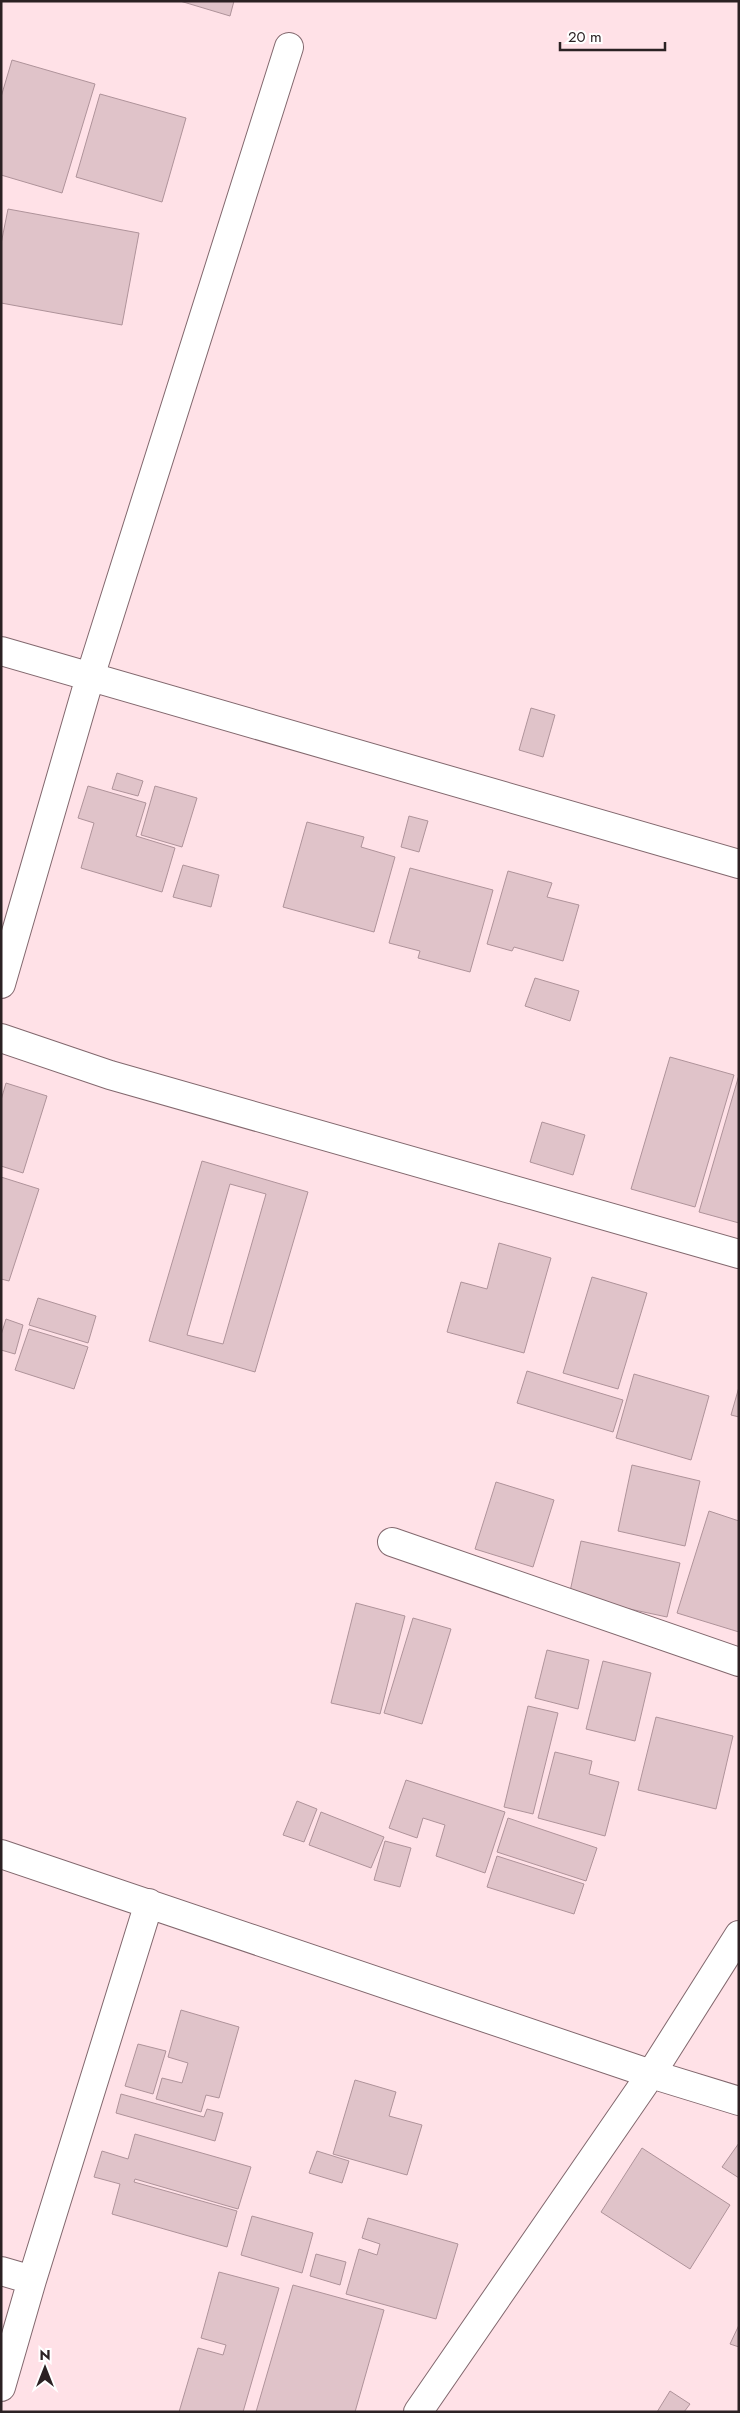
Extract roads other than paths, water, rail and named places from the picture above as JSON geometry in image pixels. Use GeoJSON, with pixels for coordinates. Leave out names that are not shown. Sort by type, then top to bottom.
{"type":"FeatureCollection","features":[{"type":"Feature","properties":{"kind":"street"},"geometry":{"type":"LineString","coordinates":[[1,984],[90,677],[289,47]]}},
{"type":"Feature","properties":{"kind":"street"},"geometry":{"type":"LineString","coordinates":[[1,651],[739,864]]}},
{"type":"Feature","properties":{"kind":"street"},"geometry":{"type":"LineString","coordinates":[[1,1038],[110,1075],[739,1254]]}},
{"type":"Feature","properties":{"kind":"street"},"geometry":{"type":"LineString","coordinates":[[392,1542],[739,1662]]}},
{"type":"Feature","properties":{"kind":"street"},"geometry":{"type":"LineString","coordinates":[[1,1854],[651,2074],[739,2101]]}},
{"type":"Feature","properties":{"kind":"street"},"geometry":{"type":"LineString","coordinates":[[1,2387],[32,2280],[149,1903]]}},
{"type":"Feature","properties":{"kind":"street"},"geometry":{"type":"LineString","coordinates":[[418,2412],[651,2074],[739,1935]]}},
{"type":"Feature","properties":{"kind":"street"},"geometry":{"type":"LineString","coordinates":[[1,2271],[32,2280]]}}]}
